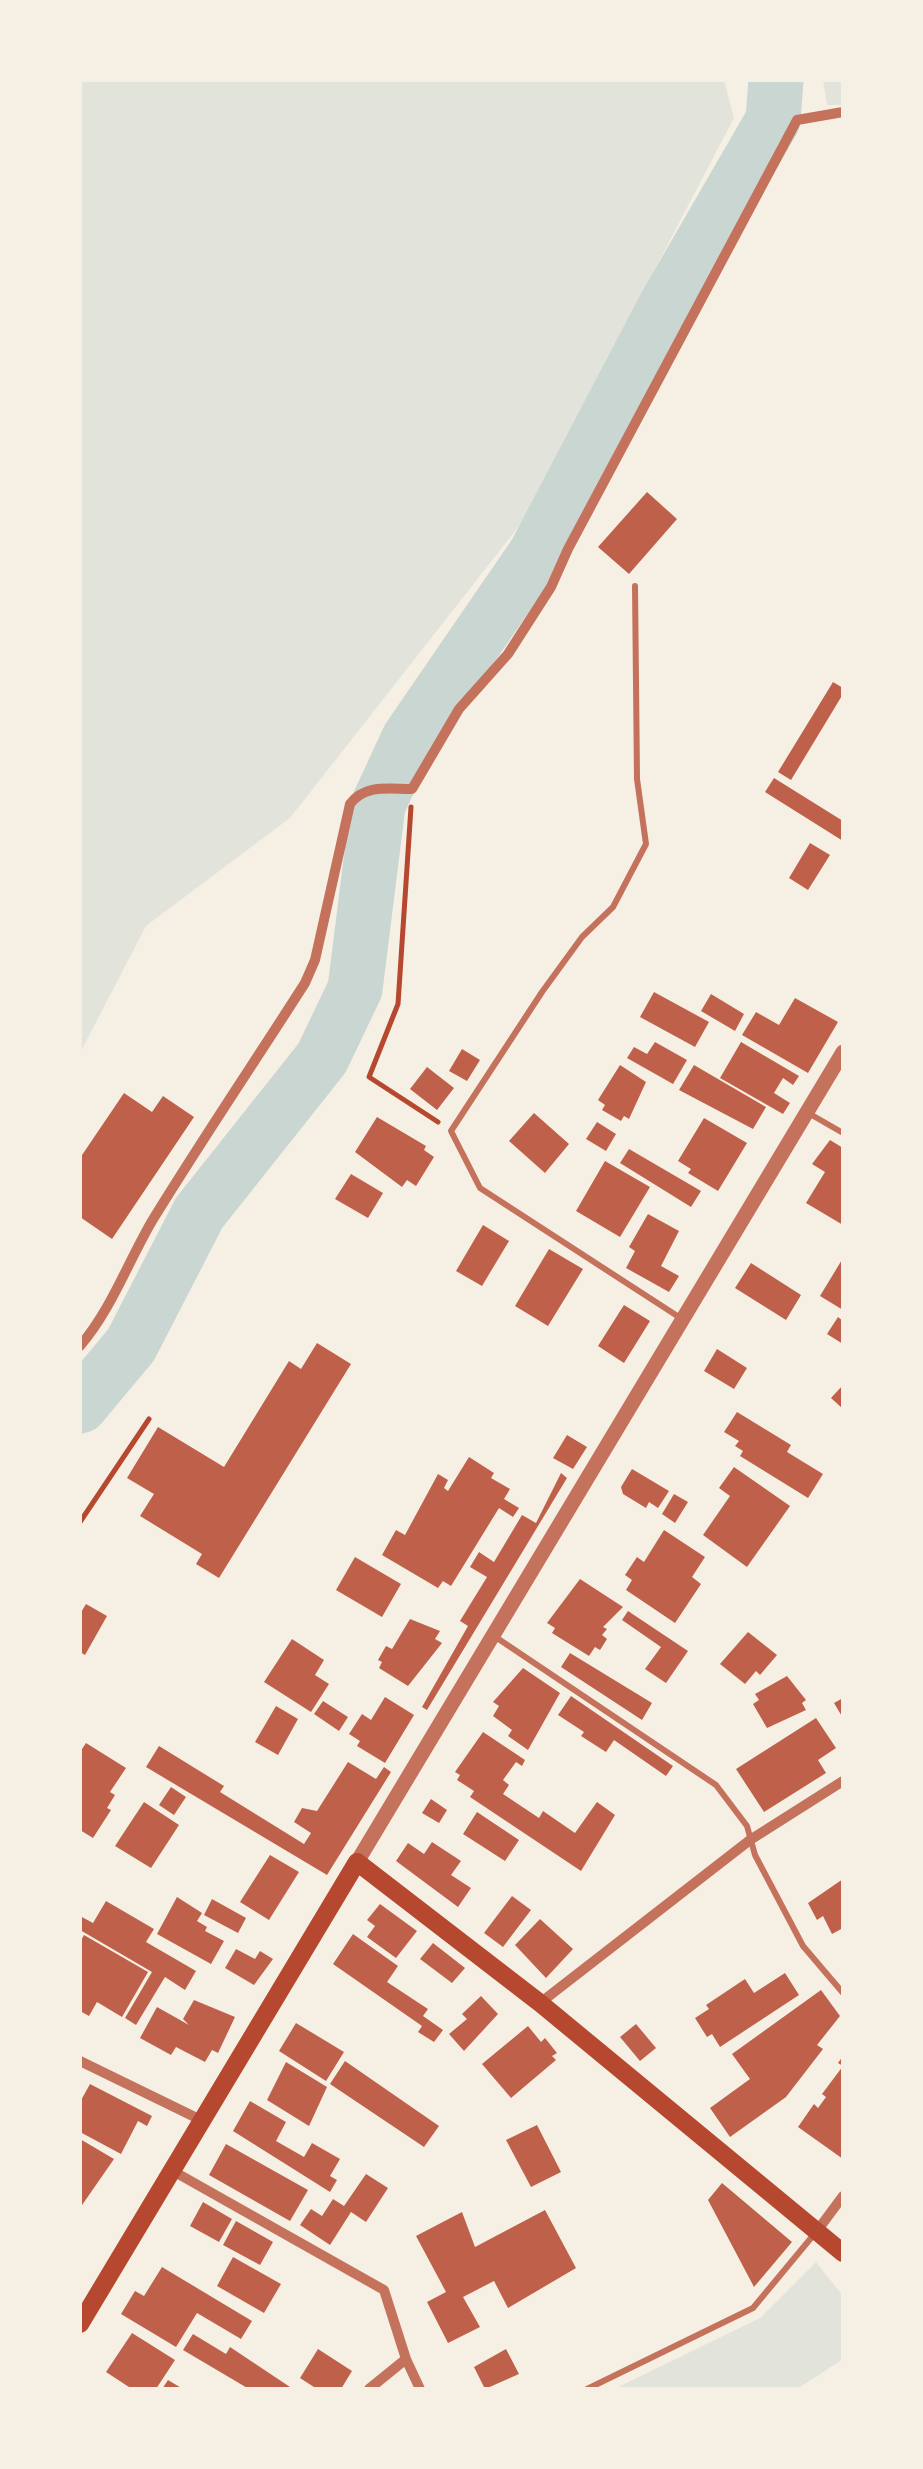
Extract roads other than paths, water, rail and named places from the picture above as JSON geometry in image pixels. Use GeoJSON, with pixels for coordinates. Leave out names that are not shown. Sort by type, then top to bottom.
{"type":"FeatureCollection","features":[{"type":"Feature","properties":{"kind":"main road"},"geometry":{"type":"LineString","coordinates":[[80,2324],[357,1862],[540,2004],[843,2253]]}},
{"type":"Feature","properties":{"kind":"street"},"geometry":{"type":"LineString","coordinates":[[80,1346],[107,1314],[123,1272],[153,1221],[305,983],[315,960],[350,804],[358,794],[370,789],[412,789],[459,708],[508,654],[551,588],[568,548],[797,120],[843,112]]}},
{"type":"Feature","properties":{"kind":"street"},"geometry":{"type":"LineString","coordinates":[[357,1862],[843,1052]]}},
{"type":"Feature","properties":{"kind":"street"},"geometry":{"type":"LineString","coordinates":[[540,2004],[750,1840],[843,1780]]}},
{"type":"Feature","properties":{"kind":"street"},"geometry":{"type":"LineString","coordinates":[[80,2061],[204,2121]]}},
{"type":"Feature","properties":{"kind":"street"},"geometry":{"type":"LineString","coordinates":[[173,2170],[384,2290],[420,2389]]}},
{"type":"Feature","properties":{"kind":"street"},"geometry":{"type":"LineString","coordinates":[[817,2231],[843,2196]]}},
{"type":"Feature","properties":{"kind":"street"},"geometry":{"type":"LineString","coordinates":[[369,2389],[406,2359]]}},
{"type":"Feature","properties":{"kind":"lane"},"geometry":{"type":"LineString","coordinates":[[634,586],[637,780],[646,844],[613,907],[582,937],[542,992],[452,1131],[480,1188],[684,1320]]}},
{"type":"Feature","properties":{"kind":"lane"},"geometry":{"type":"LineString","coordinates":[[807,1112],[843,1133]]}},
{"type":"Feature","properties":{"kind":"lane"},"geometry":{"type":"LineString","coordinates":[[494,1636],[716,1785],[746,1826],[803,1946],[843,1993]]}},
{"type":"Feature","properties":{"kind":"lane"},"geometry":{"type":"LineString","coordinates":[[586,2389],[754,2308],[817,2231]]}},
{"type":"Feature","properties":{"kind":"waterway"},"geometry":{"type":"LineString","coordinates":[[80,1406],[131,1345],[199,1213],[322,1058],[355,989],[378,805],[409,738],[536,553],[666,305],[773,120],[776,80]]}}]}
